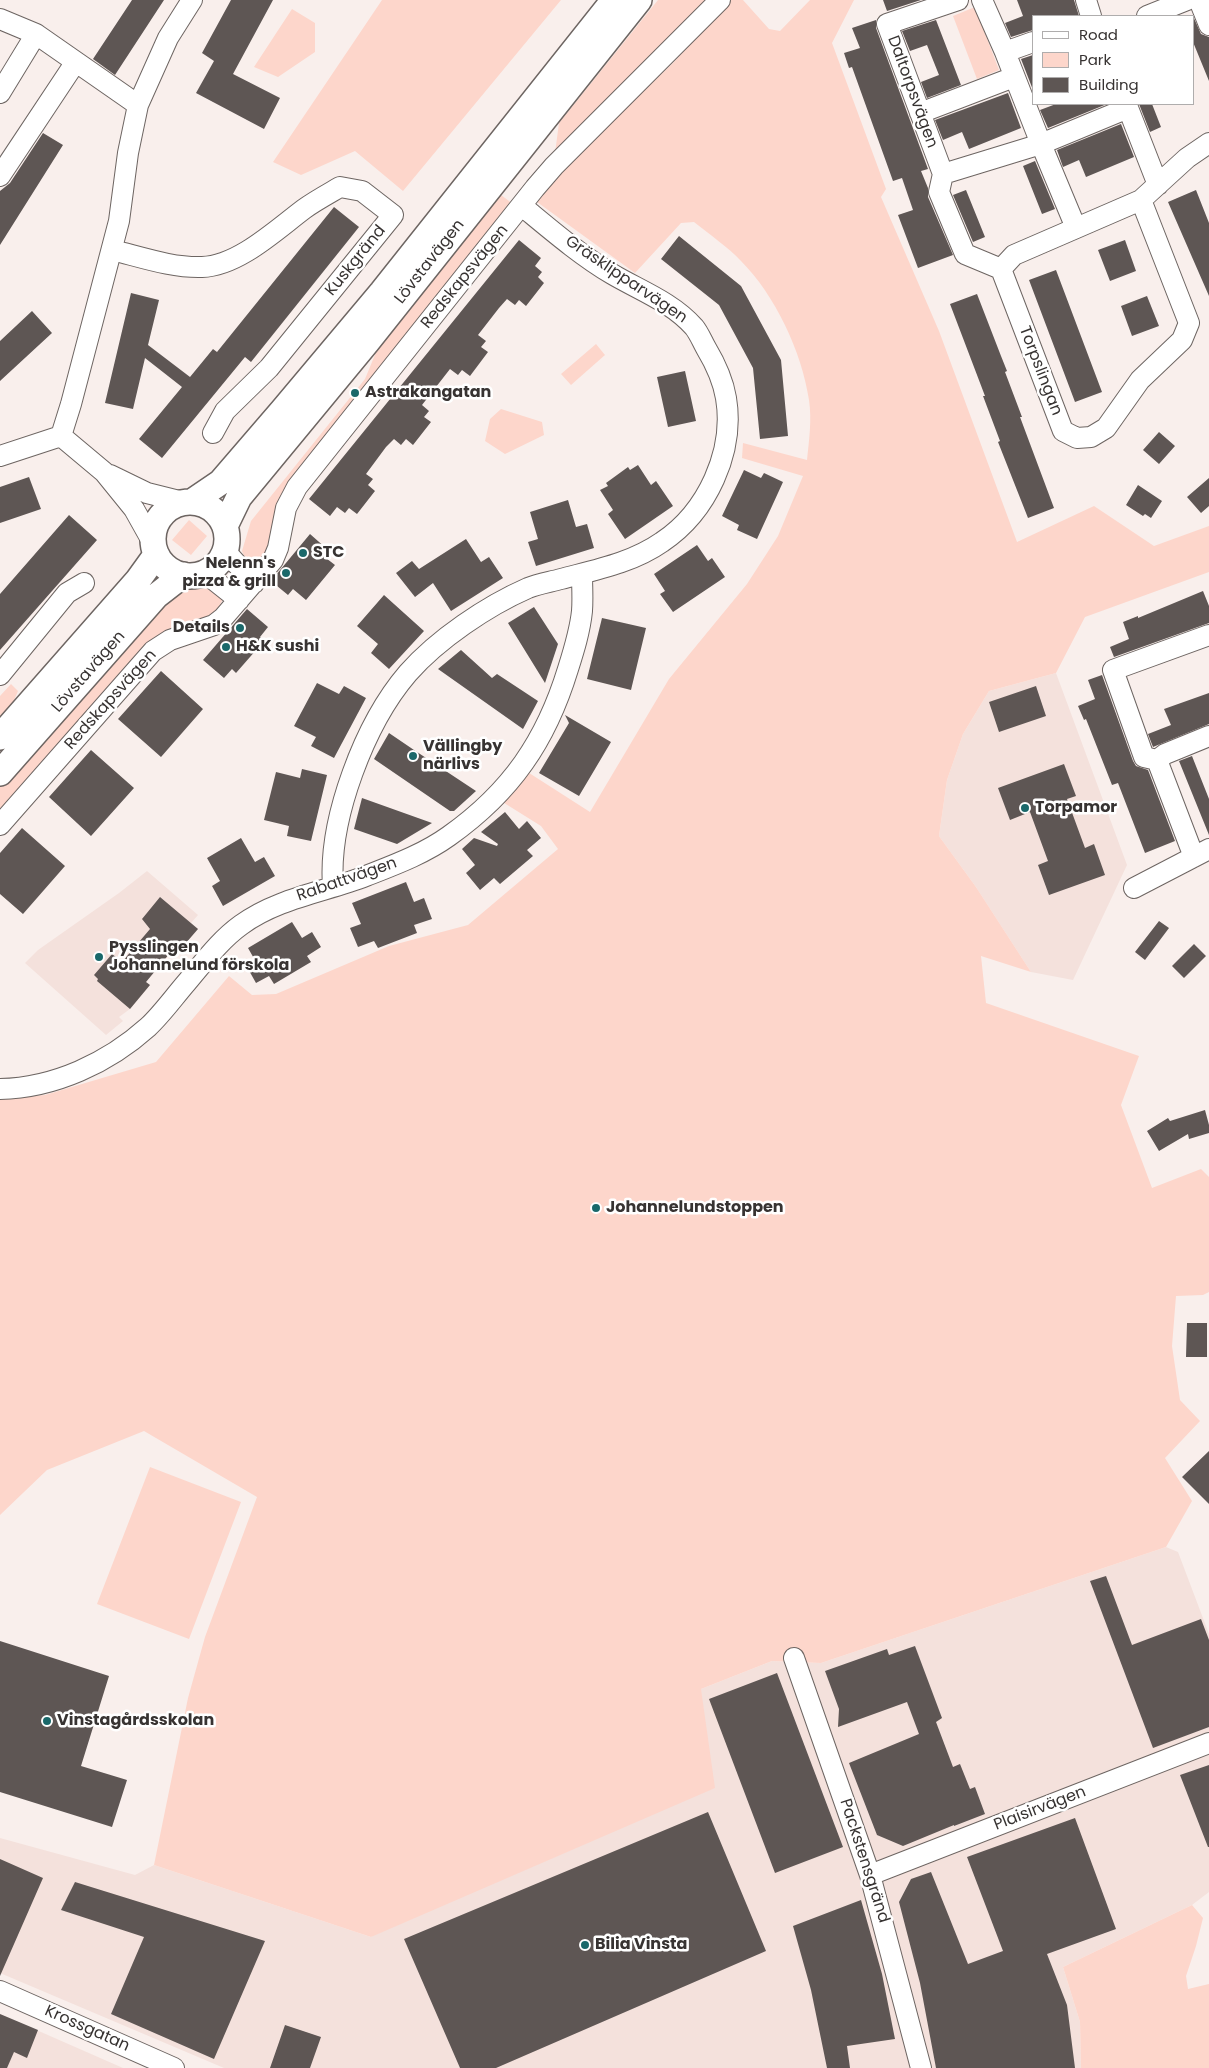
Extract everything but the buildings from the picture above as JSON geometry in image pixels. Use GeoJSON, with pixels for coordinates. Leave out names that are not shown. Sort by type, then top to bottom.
{"type":"FeatureCollection","features":[{"type":"Feature","properties":{"kind":"street"},"geometry":{"type":"LineString","coordinates":[[61,436],[119,221],[128,153],[138,106],[168,38],[192,0]]}},
{"type":"Feature","properties":{"kind":"street","name":"Lövstavägen"},"geometry":{"type":"LineString","coordinates":[[0,737],[138,580],[155,549],[154,530],[158,519],[165,511],[188,502],[221,482],[382,292],[614,0]]}},
{"type":"Feature","properties":{"kind":"street","name":"Lövstavägen"},"geometry":{"type":"LineString","coordinates":[[0,773],[156,596],[221,560],[227,543],[225,526],[240,497],[367,342],[639,0]]}},
{"type":"Feature","properties":{"kind":"street","name":"Redskapsvägen"},"geometry":{"type":"LineString","coordinates":[[0,825],[153,651],[170,640],[214,625],[223,618],[254,583],[273,560],[278,548],[286,508],[297,487],[554,166],[720,0]]}},
{"type":"Feature","properties":{"kind":"street","name":"Daltorpsvägen"},"geometry":{"type":"LineString","coordinates":[[958,0],[887,24],[943,174],[939,192],[965,254],[1000,269]]}},
{"type":"Feature","properties":{"kind":"street"},"geometry":{"type":"LineString","coordinates":[[982,0],[1076,228]]}},
{"type":"Feature","properties":{"kind":"street"},"geometry":{"type":"LineString","coordinates":[[1086,0],[1091,15]]}},
{"type":"Feature","properties":{"kind":"street"},"geometry":{"type":"LineString","coordinates":[[1149,15],[1187,0]]}},
{"type":"Feature","properties":{"kind":"street"},"geometry":{"type":"LineString","coordinates":[[1199,0],[1209,25]]}},
{"type":"Feature","properties":{"kind":"street"},"geometry":{"type":"LineString","coordinates":[[0,19],[36,34],[138,106]]}},
{"type":"Feature","properties":{"kind":"street"},"geometry":{"type":"LineString","coordinates":[[0,93],[36,34]]}},
{"type":"Feature","properties":{"kind":"street"},"geometry":{"type":"LineString","coordinates":[[1005,52],[1032,42]]}},
{"type":"Feature","properties":{"kind":"street"},"geometry":{"type":"LineString","coordinates":[[0,176],[6,155],[75,63]]}},
{"type":"Feature","properties":{"kind":"street"},"geometry":{"type":"LineString","coordinates":[[920,113],[1014,77]]}},
{"type":"Feature","properties":{"kind":"street"},"geometry":{"type":"LineString","coordinates":[[943,174],[1041,144],[1127,106],[1158,185]]}},
{"type":"Feature","properties":{"kind":"street"},"geometry":{"type":"LineString","coordinates":[[1000,269],[1014,255],[1141,200],[1187,158],[1209,143]]}},
{"type":"Feature","properties":{"kind":"street","name":"Kuskgränd"},"geometry":{"type":"LineString","coordinates":[[112,250],[181,266],[204,267],[227,261],[254,247],[306,208],[340,187],[362,191],[393,215],[268,368],[224,411],[213,433]]}},
{"type":"Feature","properties":{"kind":"street","name":"Torpslingan"},"geometry":{"type":"LineString","coordinates":[[1000,269],[1063,430],[1077,438],[1091,437],[1106,428],[1140,380],[1182,340],[1189,324],[1141,200]]}},
{"type":"Feature","properties":{"kind":"street","name":"Gräsklipparvägen"},"geometry":{"type":"LineString","coordinates":[[333,886],[333,850],[337,823],[351,777],[366,741],[390,696],[409,671],[444,640],[483,612],[530,587],[582,574],[643,554],[681,528],[698,509],[710,486],[726,446],[728,419],[726,397],[720,375],[694,327],[656,298],[610,273],[522,206]]}},
{"type":"Feature","properties":{"kind":"street"},"geometry":{"type":"LineString","coordinates":[[0,456],[61,436]]}},
{"type":"Feature","properties":{"kind":"street"},"geometry":{"type":"LineString","coordinates":[[61,436],[104,472],[134,509],[163,564],[172,571],[194,574],[239,600]]}},
{"type":"Feature","properties":{"kind":"street"},"geometry":{"type":"LineString","coordinates":[[104,472],[147,493],[206,505],[218,513],[225,526]]}},
{"type":"Feature","properties":{"kind":"street"},"geometry":{"type":"LineString","coordinates":[[225,551],[254,583]]}},
{"type":"Feature","properties":{"kind":"street","name":"Rabattvägen"},"geometry":{"type":"LineString","coordinates":[[0,1089],[49,1083],[83,1069],[119,1050],[149,1026],[228,934],[250,918],[289,900],[363,878],[410,858],[448,837],[482,810],[529,757],[550,721],[576,644],[582,612],[582,574]]}},
{"type":"Feature","properties":{"kind":"street"},"geometry":{"type":"LineString","coordinates":[[0,675],[67,593],[84,583]]}},
{"type":"Feature","properties":{"kind":"street"},"geometry":{"type":"LineString","coordinates":[[1209,635],[1112,670],[1144,757],[1157,760],[1165,754],[1209,736]]}},
{"type":"Feature","properties":{"kind":"street"},"geometry":{"type":"LineString","coordinates":[[1134,888],[1201,853],[1157,760]]}},
{"type":"Feature","properties":{"kind":"street","name":"Packstensgränd"},"geometry":{"type":"LineString","coordinates":[[794,1658],[870,1875],[921,2068]]}},
{"type":"Feature","properties":{"kind":"street","name":"Plaisirvägen"},"geometry":{"type":"LineString","coordinates":[[870,1875],[1209,1743]]}},
{"type":"Feature","properties":{"kind":"street","name":"Krossgatan"},"geometry":{"type":"LineString","coordinates":[[0,1991],[174,2068]]}},
{"type":"Feature","properties":{"kind":"shaded area","name":"Torpamor"},"geometry":{"type":"Polygon","coordinates":[[[1056,673],[1127,865],[1073,980],[1031,972],[976,887],[939,836],[947,780],[963,734],[989,691],[1056,673]]]}},
{"type":"Feature","properties":{"kind":"shaded area","name":"Pysslingen Johannelund förskola"},"geometry":{"type":"Polygon","coordinates":[[[147,871],[198,915],[191,923],[198,929],[179,951],[175,948],[146,982],[150,985],[130,1009],[119,1017],[123,1021],[106,1035],[25,963],[38,950],[147,871]]]}},
{"type":"Feature","properties":{"kind":"shaded area"},"geometry":{"type":"Polygon","coordinates":[[[1166,1547],[1178,1552],[1209,1634],[1209,1892],[1192,1905],[1063,1967],[1080,2022],[1081,2068],[224,2068],[0,1973],[0,1838],[135,1875],[154,1865],[371,1937],[701,1689],[772,1661],[821,1663],[1166,1547]]]}},
{"type":"Feature","properties":{"kind":"shaded area"},"geometry":{"type":"Polygon","coordinates":[[[0,2014],[123,2068],[0,2068],[0,2014]]]}},
{"type":"Feature","properties":{"kind":"green space"},"geometry":{"type":"Polygon","coordinates":[[[382,0],[561,0],[403,191],[355,151],[301,175],[273,162],[382,0]]]}},
{"type":"Feature","properties":{"kind":"green space"},"geometry":{"type":"Polygon","coordinates":[[[658,0],[708,0],[555,153],[559,123],[658,0]]]}},
{"type":"Feature","properties":{"kind":"green space"},"geometry":{"type":"Polygon","coordinates":[[[731,0],[743,0],[769,29],[780,31],[810,0],[854,0],[832,43],[886,189],[881,197],[939,331],[1017,542],[1094,506],[1154,546],[1209,526],[1209,572],[1085,617],[1056,673],[989,691],[963,734],[947,780],[939,836],[976,887],[1031,972],[981,956],[986,1003],[1139,1056],[1121,1105],[1152,1188],[1201,1169],[1209,1177],[1209,1292],[1203,1295],[1176,1296],[1172,1346],[1180,1400],[1200,1421],[1165,1458],[1192,1501],[1166,1547],[821,1663],[772,1661],[701,1689],[715,1788],[371,1937],[154,1865],[188,1698],[205,1637],[257,1497],[144,1431],[47,1470],[0,1515],[0,1099],[45,1095],[156,1062],[229,976],[252,995],[276,994],[389,946],[468,925],[558,849],[541,826],[501,801],[526,771],[590,812],[669,679],[747,584],[778,536],[803,476],[742,458],[743,443],[807,460],[809,445],[810,415],[805,382],[793,344],[776,307],[765,290],[741,261],[694,222],[681,223],[635,273],[537,202],[553,178],[673,63],[731,0]]]}},
{"type":"Feature","properties":{"kind":"green space"},"geometry":{"type":"Polygon","coordinates":[[[975,7],[999,70],[977,79],[953,16],[975,7]]]}},
{"type":"Feature","properties":{"kind":"green space"},"geometry":{"type":"Polygon","coordinates":[[[292,9],[315,23],[315,52],[278,77],[254,67],[292,9]]]}},
{"type":"Feature","properties":{"kind":"green space"},"geometry":{"type":"Polygon","coordinates":[[[501,195],[513,204],[284,496],[269,551],[261,562],[247,563],[242,551],[251,521],[365,379],[379,345],[501,195]]]}},
{"type":"Feature","properties":{"kind":"green space"},"geometry":{"type":"Polygon","coordinates":[[[596,344],[605,355],[571,385],[561,374],[596,344]]]}},
{"type":"Feature","properties":{"kind":"green space"},"geometry":{"type":"Polygon","coordinates":[[[501,409],[542,422],[544,435],[505,454],[485,441],[490,419],[501,409]]]}},
{"type":"Feature","properties":{"kind":"green space"},"geometry":{"type":"Polygon","coordinates":[[[189,520],[207,536],[191,555],[172,540],[189,520]]]}},
{"type":"Feature","properties":{"kind":"green space"},"geometry":{"type":"Polygon","coordinates":[[[202,585],[214,588],[224,597],[215,614],[182,625],[150,644],[0,816],[0,786],[155,612],[175,593],[202,585]]]}},
{"type":"Feature","properties":{"kind":"green space"},"geometry":{"type":"Polygon","coordinates":[[[11,684],[18,691],[7,717],[0,725],[0,696],[11,684]]]}},
{"type":"Feature","properties":{"kind":"green space"},"geometry":{"type":"Polygon","coordinates":[[[150,1467],[241,1502],[189,1639],[97,1604],[150,1467]]]}},
{"type":"Feature","properties":{"kind":"green space"},"geometry":{"type":"Polygon","coordinates":[[[1192,1905],[1203,1918],[1186,1976],[1188,1989],[1209,1984],[1209,2068],[1081,2068],[1080,2022],[1063,1967],[1192,1905]]]}},
{"type":"Feature","properties":{"kind":"place","name":"Astrakangatan"},"geometry":{"type":"Point","coordinates":[355,393]}},
{"type":"Feature","properties":{"kind":"place","name":"STC"},"geometry":{"type":"Point","coordinates":[303,553]}},
{"type":"Feature","properties":{"kind":"place","name":"Nelenn's pizza & grill"},"geometry":{"type":"Point","coordinates":[286,573]}},
{"type":"Feature","properties":{"kind":"place","name":"Details"},"geometry":{"type":"Point","coordinates":[240,628]}},
{"type":"Feature","properties":{"kind":"place","name":"H&K sushi"},"geometry":{"type":"Point","coordinates":[226,647]}},
{"type":"Feature","properties":{"kind":"place","name":"Vällingby närlivs"},"geometry":{"type":"Point","coordinates":[413,756]}},
{"type":"Feature","properties":{"kind":"place","name":"Torpamor"},"geometry":{"type":"Point","coordinates":[1025,808]}},
{"type":"Feature","properties":{"kind":"place","name":"Pysslingen Johannelund förskola"},"geometry":{"type":"Point","coordinates":[99,957]}},
{"type":"Feature","properties":{"kind":"place","name":"Johannelundstoppen"},"geometry":{"type":"Point","coordinates":[596,1208]}},
{"type":"Feature","properties":{"kind":"place","name":"Vinstagårdsskolan"},"geometry":{"type":"Point","coordinates":[47,1721]}},
{"type":"Feature","properties":{"kind":"place","name":"Bilia Vinsta"},"geometry":{"type":"Point","coordinates":[585,1945]}}]}
